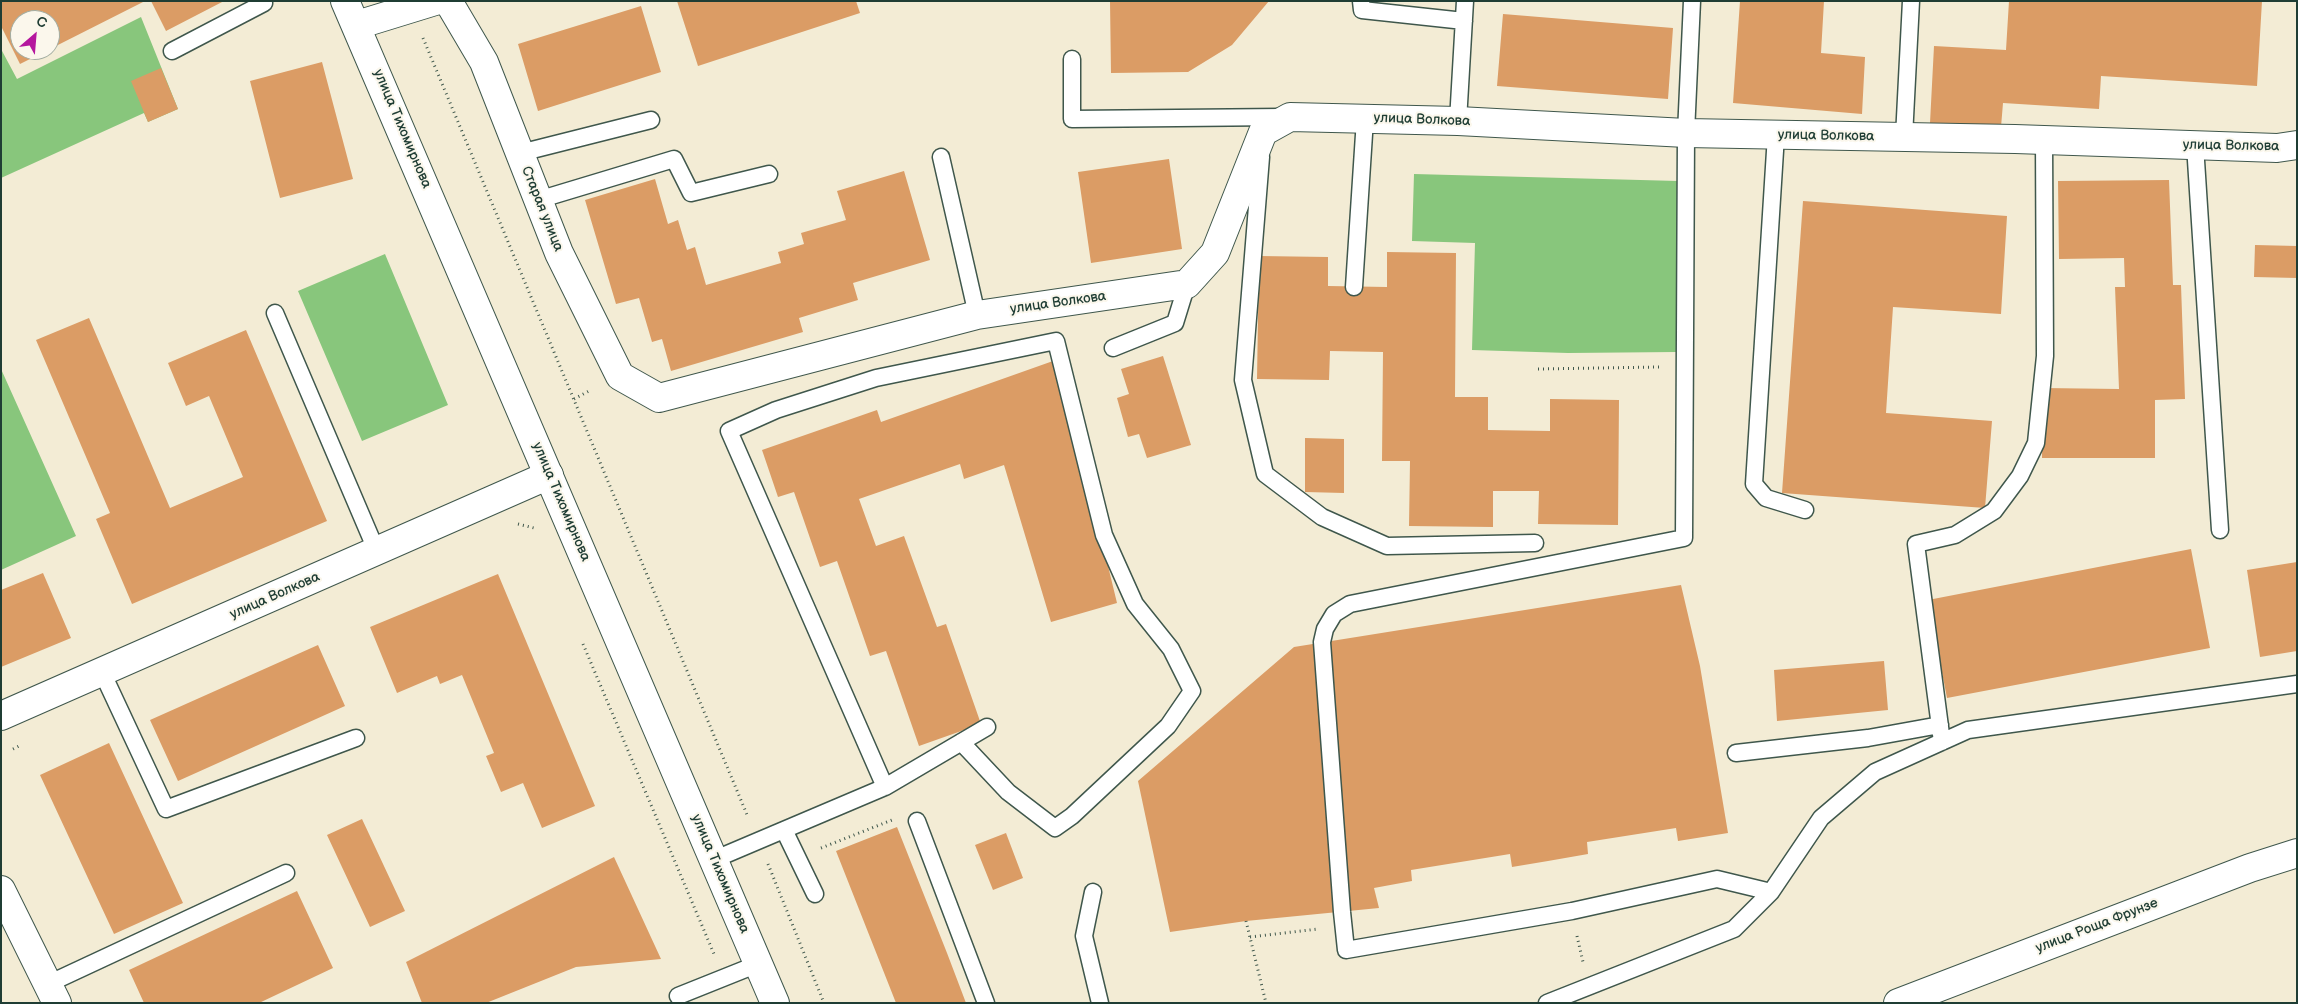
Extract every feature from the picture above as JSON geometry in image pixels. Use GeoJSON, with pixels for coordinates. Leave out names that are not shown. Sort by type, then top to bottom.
{"type":"FeatureCollection","features":[{"type":"Feature","properties":{"kind":"street","name":"Старая улица"},"geometry":{"type":"LineString","coordinates":[[448,1],[484,62],[559,253],[620,376],[659,398]]}},
{"type":"Feature","properties":{"kind":"street"},"geometry":{"type":"LineString","coordinates":[[351,13],[422,4]]}},
{"type":"Feature","properties":{"kind":"street","name":"улица Тихомирнова"},"geometry":{"type":"LineString","coordinates":[[351,13],[775,1003]]}},
{"type":"Feature","properties":{"kind":"street","name":"улица Волкова"},"geometry":{"type":"LineString","coordinates":[[1290,117],[1458,121],[1686,133],[2044,140],[2277,148],[2297,145]]}},
{"type":"Feature","properties":{"kind":"street"},"geometry":{"type":"LineString","coordinates":[[1187,284],[1215,253],[1263,132],[1290,117]]}},
{"type":"Feature","properties":{"kind":"street","name":"улица Волкова"},"geometry":{"type":"LineString","coordinates":[[659,398],[977,315],[1187,284]]}},
{"type":"Feature","properties":{"kind":"street","name":"улица Волкова"},"geometry":{"type":"LineString","coordinates":[[1,716],[549,475]]}},
{"type":"Feature","properties":{"kind":"street","name":"улица Роща Фрунзе"},"geometry":{"type":"LineString","coordinates":[[1898,1003],[2250,868],[2297,853]]}},
{"type":"Feature","properties":{"kind":"street"},"geometry":{"type":"LineString","coordinates":[[1,890],[53,994]]}},
{"type":"Feature","properties":{"kind":"lane"},"geometry":{"type":"LineString","coordinates":[[172,52],[264,3],[263,1]]}},
{"type":"Feature","properties":{"kind":"lane"},"geometry":{"type":"LineString","coordinates":[[1361,1],[1362,10],[1464,22]]}},
{"type":"Feature","properties":{"kind":"lane"},"geometry":{"type":"LineString","coordinates":[[1458,121],[1465,1]]}},
{"type":"Feature","properties":{"kind":"lane"},"geometry":{"type":"LineString","coordinates":[[1692,1],[1686,133],[1683,366],[1684,538],[1350,604],[1334,614],[1322,642],[1346,950],[1572,911],[1717,879],[1771,892]]}},
{"type":"Feature","properties":{"kind":"lane"},"geometry":{"type":"LineString","coordinates":[[1904,137],[1911,1]]}},
{"type":"Feature","properties":{"kind":"lane"},"geometry":{"type":"LineString","coordinates":[[1072,59],[1072,119],[1290,117]]}},
{"type":"Feature","properties":{"kind":"lane"},"geometry":{"type":"LineString","coordinates":[[1354,288],[1365,119]]}},
{"type":"Feature","properties":{"kind":"lane"},"geometry":{"type":"LineString","coordinates":[[520,153],[651,120]]}},
{"type":"Feature","properties":{"kind":"lane"},"geometry":{"type":"LineString","coordinates":[[1263,132],[1243,380],[1265,474],[1322,518],[1387,546],[1535,542]]}},
{"type":"Feature","properties":{"kind":"lane"},"geometry":{"type":"LineString","coordinates":[[1776,135],[1754,484],[1766,498],[1805,510]]}},
{"type":"Feature","properties":{"kind":"lane"},"geometry":{"type":"LineString","coordinates":[[1941,733],[1916,544],[1955,535],[1994,511],[2020,476],[2036,443],[2045,356],[2044,140]]}},
{"type":"Feature","properties":{"kind":"lane"},"geometry":{"type":"LineString","coordinates":[[2195,145],[2220,530]]}},
{"type":"Feature","properties":{"kind":"lane"},"geometry":{"type":"LineString","coordinates":[[941,157],[977,315]]}},
{"type":"Feature","properties":{"kind":"lane"},"geometry":{"type":"LineString","coordinates":[[538,200],[674,159],[691,193],[769,174]]}},
{"type":"Feature","properties":{"kind":"lane"},"geometry":{"type":"LineString","coordinates":[[1113,348],[1175,323],[1187,284]]}},
{"type":"Feature","properties":{"kind":"lane"},"geometry":{"type":"LineString","coordinates":[[275,313],[377,552]]}},
{"type":"Feature","properties":{"kind":"lane"},"geometry":{"type":"LineString","coordinates":[[885,787],[729,432],[776,410],[876,378],[1056,341],[1104,535],[1135,604],[1171,649],[1192,691],[1168,726],[1072,816],[1055,828],[1008,792],[961,742]]}},
{"type":"Feature","properties":{"kind":"lane"},"geometry":{"type":"LineString","coordinates":[[102,672],[166,810],[356,738]]}},
{"type":"Feature","properties":{"kind":"lane"},"geometry":{"type":"LineString","coordinates":[[1736,753],[1868,738],[1968,730],[2297,684]]}},
{"type":"Feature","properties":{"kind":"lane"},"geometry":{"type":"LineString","coordinates":[[713,860],[885,787],[987,727]]}},
{"type":"Feature","properties":{"kind":"lane"},"geometry":{"type":"LineString","coordinates":[[1547,1003],[1734,929],[1771,892],[1821,818],[1874,772],[1941,733]]}},
{"type":"Feature","properties":{"kind":"lane"},"geometry":{"type":"LineString","coordinates":[[917,821],[986,1003]]}},
{"type":"Feature","properties":{"kind":"lane"},"geometry":{"type":"LineString","coordinates":[[784,830],[815,894]]}},
{"type":"Feature","properties":{"kind":"lane"},"geometry":{"type":"LineString","coordinates":[[53,994],[286,873]]}},
{"type":"Feature","properties":{"kind":"lane"},"geometry":{"type":"LineString","coordinates":[[1092,892],[1084,936],[1100,1003]]}},
{"type":"Feature","properties":{"kind":"lane"},"geometry":{"type":"LineString","coordinates":[[678,996],[758,964]]}},
{"type":"Feature","properties":{"kind":"path"},"geometry":{"type":"LineString","coordinates":[[422,4],[824,1003]]}},
{"type":"Feature","properties":{"kind":"path"},"geometry":{"type":"LineString","coordinates":[[1538,369],[1683,366]]}},
{"type":"Feature","properties":{"kind":"path"},"geometry":{"type":"LineString","coordinates":[[517,523],[534,528],[538,537]]}},
{"type":"Feature","properties":{"kind":"path"},"geometry":{"type":"LineString","coordinates":[[581,638],[724,979]]}},
{"type":"Feature","properties":{"kind":"path"},"geometry":{"type":"LineString","coordinates":[[13,749],[21,745]]}},
{"type":"Feature","properties":{"kind":"path"},"geometry":{"type":"LineString","coordinates":[[770,870],[881,823],[900,818],[917,821]]}},
{"type":"Feature","properties":{"kind":"path"},"geometry":{"type":"LineString","coordinates":[[1572,911],[1589,987]]}},
{"type":"Feature","properties":{"kind":"path"},"geometry":{"type":"LineString","coordinates":[[1246,921],[1266,1003]]}},
{"type":"Feature","properties":{"kind":"path"},"geometry":{"type":"LineString","coordinates":[[1250,937],[1344,926]]}},
{"type":"Feature","properties":{"kind":"green space"},"geometry":{"type":"Polygon","coordinates":[[[141,17],[178,109],[148,122],[144,113],[1,178],[1,49],[17,79],[55,60],[60,60],[60,58],[141,17]]]}},
{"type":"Feature","properties":{"kind":"green space"},"geometry":{"type":"Polygon","coordinates":[[[1414,174],[1678,181],[1676,352],[1568,353],[1472,350],[1475,243],[1412,241],[1414,174]]]}},
{"type":"Feature","properties":{"kind":"green space"},"geometry":{"type":"Polygon","coordinates":[[[385,254],[448,405],[362,441],[298,291],[385,254]]]}},
{"type":"Feature","properties":{"kind":"green space"},"geometry":{"type":"Polygon","coordinates":[[[1,369],[76,536],[1,570],[1,369]]]}},
{"type":"Feature","properties":{"kind":"building"},"geometry":{"type":"Polygon","coordinates":[[[1,1],[145,1],[60,44],[60,10],[10,10],[10,44],[1,26],[1,1]]]}},
{"type":"Feature","properties":{"kind":"building"},"geometry":{"type":"Polygon","coordinates":[[[151,1],[224,1],[166,31],[151,1]]]}},
{"type":"Feature","properties":{"kind":"building"},"geometry":{"type":"Polygon","coordinates":[[[677,1],[856,1],[860,13],[698,66],[677,1]]]}},
{"type":"Feature","properties":{"kind":"building"},"geometry":{"type":"Polygon","coordinates":[[[1110,1],[1269,1],[1232,45],[1188,72],[1111,73],[1110,1]]]}},
{"type":"Feature","properties":{"kind":"building"},"geometry":{"type":"Polygon","coordinates":[[[1740,1],[1824,1],[1821,53],[1865,57],[1862,114],[1733,103],[1740,1]]]}},
{"type":"Feature","properties":{"kind":"building"},"geometry":{"type":"Polygon","coordinates":[[[2009,1],[2262,1],[2257,86],[2101,76],[2099,109],[2003,103],[2001,127],[1930,123],[1934,46],[2006,50],[2009,1]]]}},
{"type":"Feature","properties":{"kind":"building"},"geometry":{"type":"Polygon","coordinates":[[[641,6],[661,72],[538,111],[518,44],[641,6]]]}},
{"type":"Feature","properties":{"kind":"building"},"geometry":{"type":"Polygon","coordinates":[[[1503,14],[1673,28],[1668,99],[1497,86],[1503,14]]]}},
{"type":"Feature","properties":{"kind":"building"},"geometry":{"type":"Polygon","coordinates":[[[18,60],[28,60],[20,64],[18,60]]]}},
{"type":"Feature","properties":{"kind":"building"},"geometry":{"type":"Polygon","coordinates":[[[322,62],[353,179],[280,198],[250,81],[322,62]]]}},
{"type":"Feature","properties":{"kind":"building"},"geometry":{"type":"Polygon","coordinates":[[[161,68],[178,109],[148,122],[131,81],[161,68]]]}},
{"type":"Feature","properties":{"kind":"building"},"geometry":{"type":"Polygon","coordinates":[[[1169,159],[1182,249],[1091,263],[1078,172],[1169,159]]]}},
{"type":"Feature","properties":{"kind":"building"},"geometry":{"type":"Polygon","coordinates":[[[904,171],[930,260],[853,283],[858,300],[799,318],[803,332],[671,371],[662,339],[652,342],[639,298],[616,304],[585,200],[655,179],[668,224],[678,220],[687,250],[695,247],[706,285],[781,263],[778,252],[804,244],[801,233],[846,220],[837,191],[904,171]]]}},
{"type":"Feature","properties":{"kind":"building"},"geometry":{"type":"Polygon","coordinates":[[[2169,180],[2173,285],[2181,285],[2185,399],[2155,400],[2155,458],[2042,458],[2043,388],[2119,389],[2115,287],[2125,287],[2124,258],[2059,259],[2058,181],[2169,180]]]}},
{"type":"Feature","properties":{"kind":"building"},"geometry":{"type":"Polygon","coordinates":[[[1803,201],[2007,216],[2001,314],[1893,307],[1886,413],[1992,421],[1985,508],[1782,493],[1803,201]]]}},
{"type":"Feature","properties":{"kind":"building"},"geometry":{"type":"Polygon","coordinates":[[[2255,245],[2297,246],[2297,278],[2254,277],[2255,245]]]}},
{"type":"Feature","properties":{"kind":"building"},"geometry":{"type":"Polygon","coordinates":[[[1387,252],[1456,253],[1455,397],[1488,397],[1488,430],[1550,431],[1550,399],[1619,400],[1618,525],[1538,524],[1539,491],[1493,491],[1493,527],[1409,526],[1410,461],[1382,461],[1383,352],[1330,351],[1329,380],[1257,379],[1259,256],[1328,257],[1328,286],[1387,287],[1387,252]]]}},
{"type":"Feature","properties":{"kind":"building"},"geometry":{"type":"Polygon","coordinates":[[[89,318],[170,508],[243,477],[209,396],[186,406],[168,363],[246,330],[327,521],[132,604],[96,519],[110,513],[36,340],[89,318]]]}},
{"type":"Feature","properties":{"kind":"building"},"geometry":{"type":"Polygon","coordinates":[[[1163,356],[1191,445],[1147,458],[1139,434],[1128,437],[1117,398],[1129,394],[1121,369],[1163,356]]]}},
{"type":"Feature","properties":{"kind":"building"},"geometry":{"type":"Polygon","coordinates":[[[1053,361],[1084,467],[1117,603],[1051,622],[1004,465],[964,479],[960,464],[859,499],[876,546],[904,536],[937,627],[946,624],[981,724],[919,746],[886,651],[870,656],[837,561],[820,567],[794,492],[778,497],[762,450],[877,410],[881,422],[1053,361]]]}},
{"type":"Feature","properties":{"kind":"building"},"geometry":{"type":"Polygon","coordinates":[[[1305,438],[1344,439],[1344,493],[1305,492],[1305,438]]]}},
{"type":"Feature","properties":{"kind":"building"},"geometry":{"type":"Polygon","coordinates":[[[2191,549],[2210,648],[1947,698],[1928,600],[2191,549]]]}},
{"type":"Feature","properties":{"kind":"building"},"geometry":{"type":"Polygon","coordinates":[[[2297,562],[2297,651],[2260,657],[2247,570],[2297,562]]]}},
{"type":"Feature","properties":{"kind":"building"},"geometry":{"type":"Polygon","coordinates":[[[43,573],[71,638],[1,667],[1,590],[43,573]]]}},
{"type":"Feature","properties":{"kind":"building"},"geometry":{"type":"Polygon","coordinates":[[[498,574],[595,806],[542,828],[523,783],[501,792],[486,756],[494,753],[462,675],[440,684],[437,676],[397,693],[370,627],[498,574]]]}},
{"type":"Feature","properties":{"kind":"building"},"geometry":{"type":"Polygon","coordinates":[[[1681,585],[1700,666],[1728,833],[1678,841],[1676,828],[1587,842],[1588,854],[1512,867],[1510,854],[1411,870],[1412,881],[1374,888],[1379,908],[1246,921],[1170,932],[1138,781],[1294,647],[1681,585]]]}},
{"type":"Feature","properties":{"kind":"building"},"geometry":{"type":"Polygon","coordinates":[[[318,645],[345,706],[178,781],[150,720],[318,645]]]}},
{"type":"Feature","properties":{"kind":"building"},"geometry":{"type":"Polygon","coordinates":[[[1884,661],[1888,710],[1777,721],[1774,670],[1884,661]]]}},
{"type":"Feature","properties":{"kind":"building"},"geometry":{"type":"Polygon","coordinates":[[[109,743],[183,903],[114,934],[40,775],[109,743]]]}},
{"type":"Feature","properties":{"kind":"building"},"geometry":{"type":"Polygon","coordinates":[[[362,819],[405,911],[370,927],[327,835],[362,819]]]}},
{"type":"Feature","properties":{"kind":"building"},"geometry":{"type":"Polygon","coordinates":[[[897,827],[966,1003],[896,1003],[836,851],[897,827]]]}},
{"type":"Feature","properties":{"kind":"building"},"geometry":{"type":"Polygon","coordinates":[[[1006,833],[1023,878],[993,890],[975,845],[1006,833]]]}},
{"type":"Feature","properties":{"kind":"building"},"geometry":{"type":"Polygon","coordinates":[[[614,857],[661,959],[576,967],[486,1003],[422,1003],[406,962],[614,857]]]}},
{"type":"Feature","properties":{"kind":"building"},"geometry":{"type":"Polygon","coordinates":[[[297,891],[333,968],[259,1003],[144,1003],[129,970],[297,891]]]}}]}
